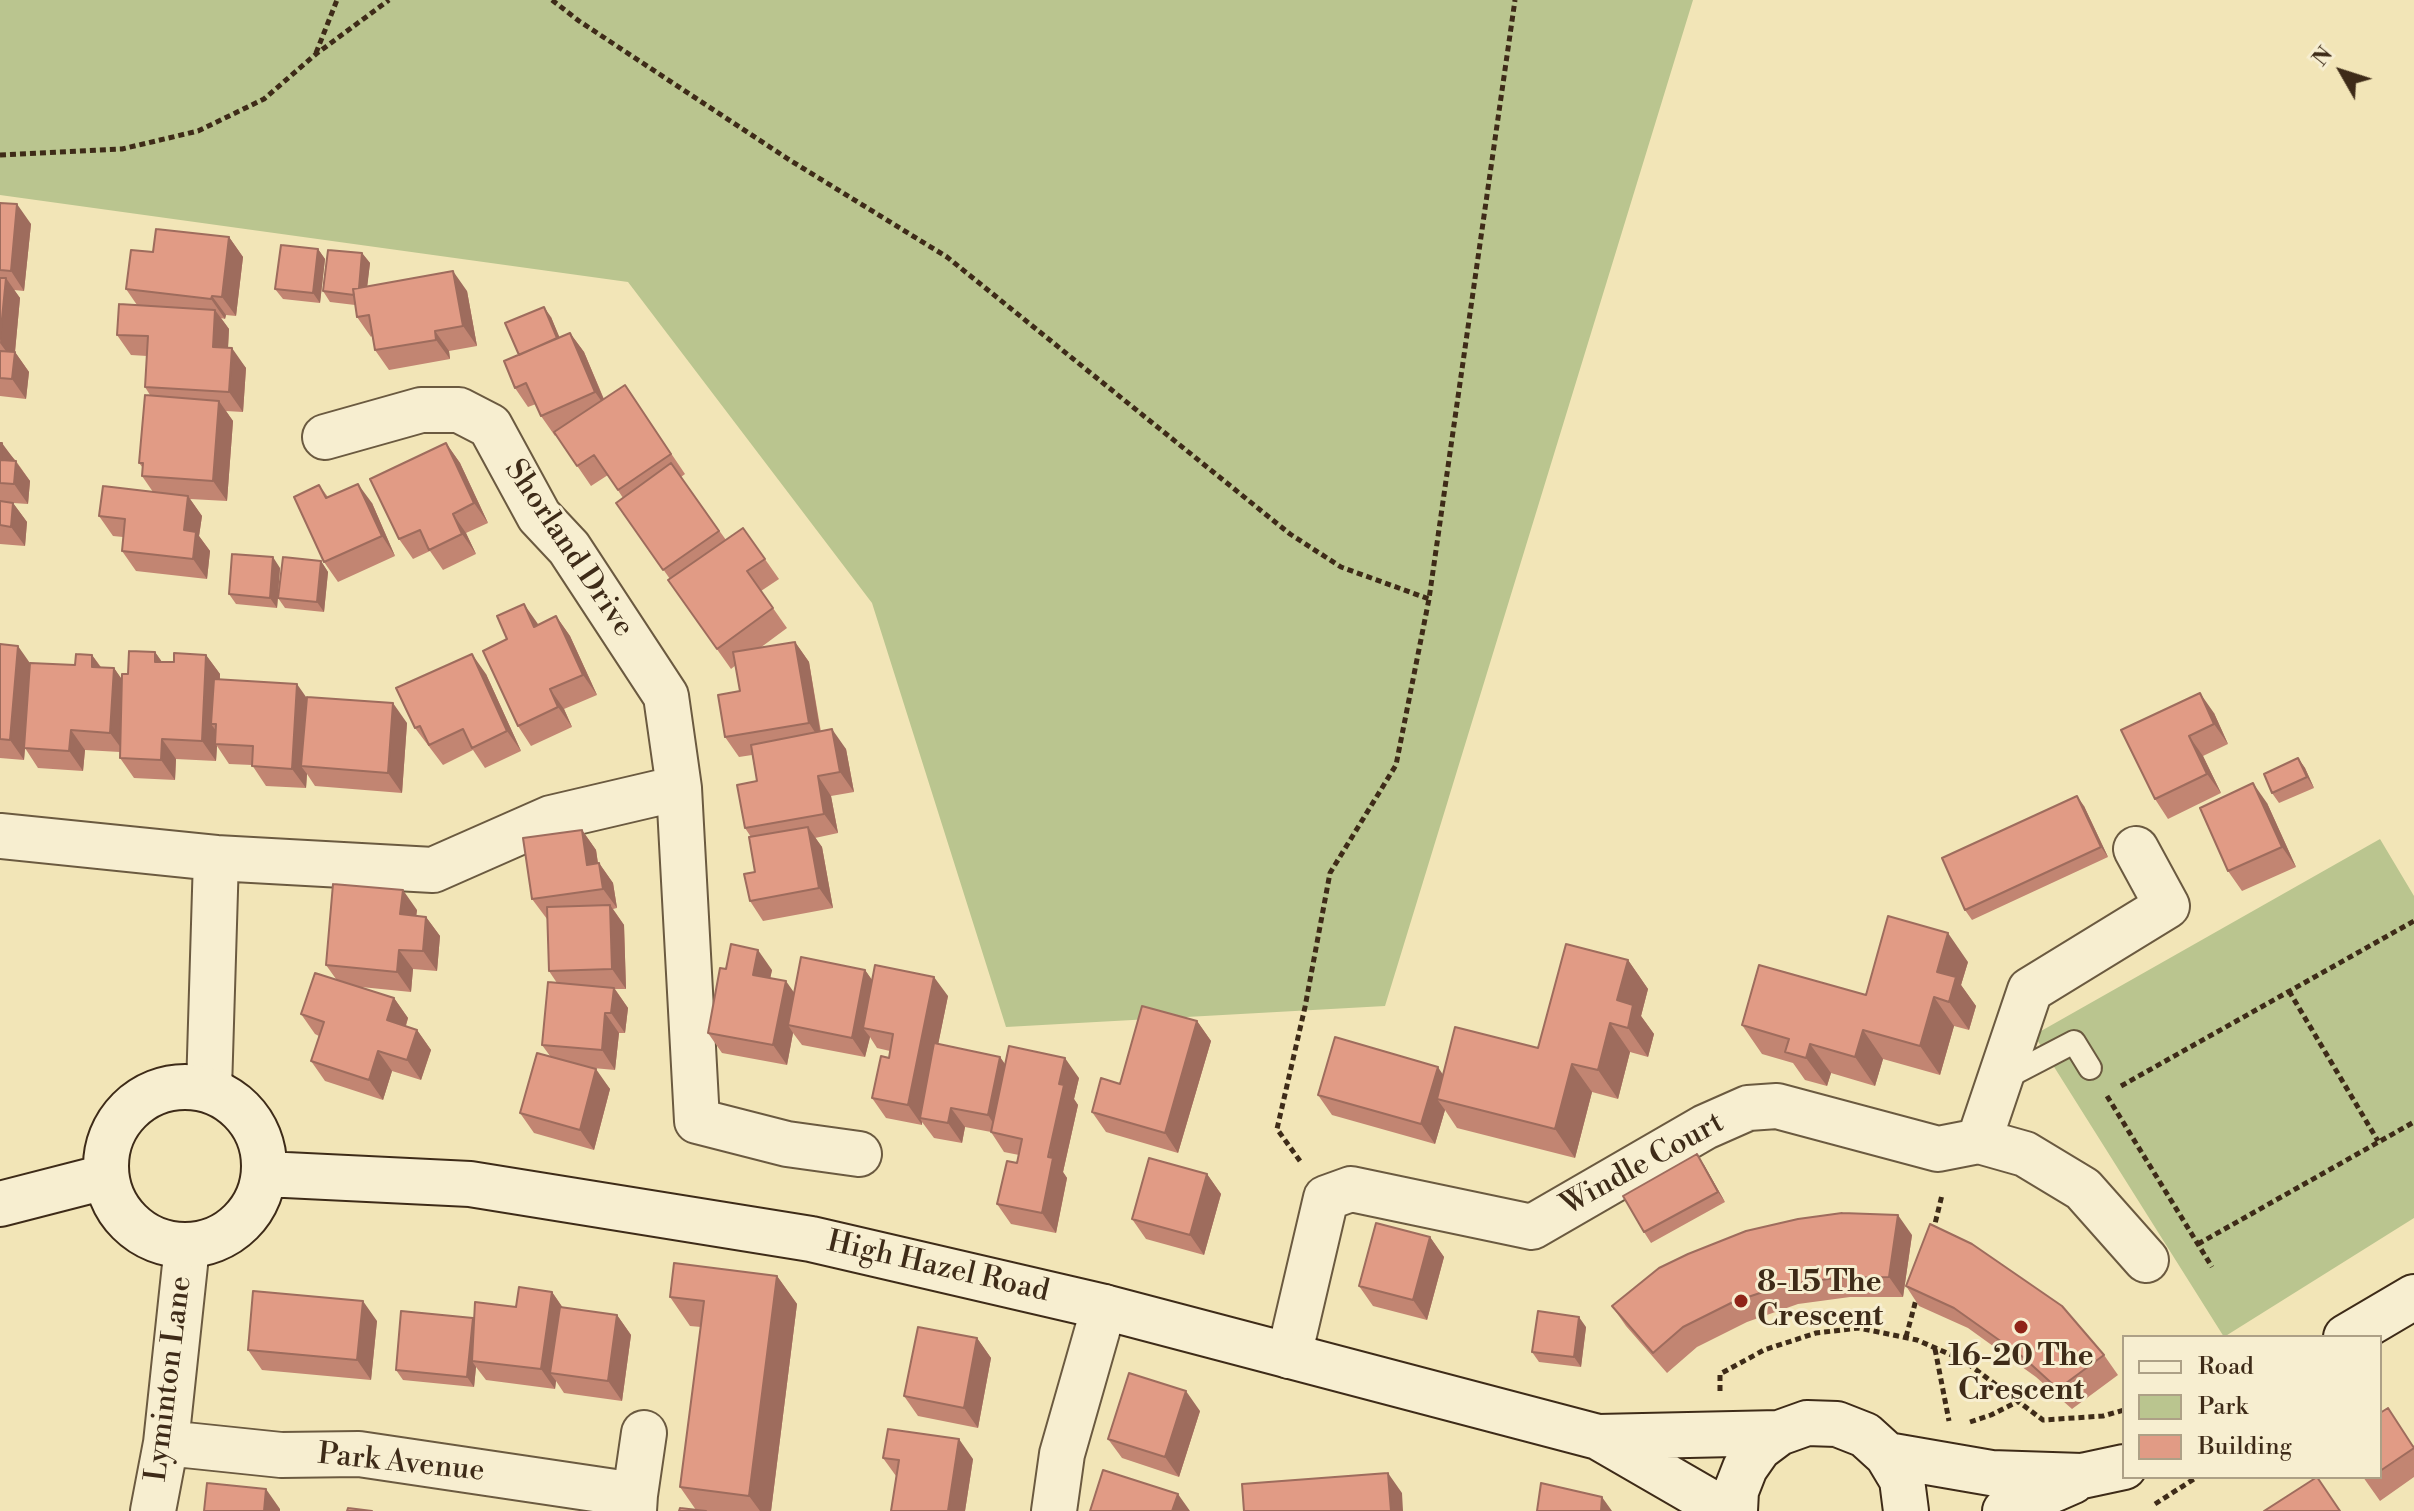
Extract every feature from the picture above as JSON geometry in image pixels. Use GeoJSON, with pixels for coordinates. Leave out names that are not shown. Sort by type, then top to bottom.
{"type":"FeatureCollection","features":[{"type":"Feature","properties":{"kind":"street","name":"Shorland Drive"},"geometry":{"type":"LineString","coordinates":[[325,437],[421,410],[459,410],[490,426],[539,516],[569,548],[666,696],[679,788],[697,1121],[787,1144],[859,1154]]}},
{"type":"Feature","properties":{"kind":"street"},"geometry":{"type":"LineString","coordinates":[[0,836],[216,858],[433,870],[551,818],[679,788]]}},
{"type":"Feature","properties":{"kind":"street"},"geometry":{"type":"LineString","coordinates":[[1967,1143],[1999,1082],[2030,990],[2167,906],[2136,849]]}},
{"type":"Feature","properties":{"kind":"street"},"geometry":{"type":"LineString","coordinates":[[209,1089],[216,858]]}},
{"type":"Feature","properties":{"kind":"street"},"geometry":{"type":"LineString","coordinates":[[190,1086],[209,1089],[245,1113],[263,1149],[265,1174],[257,1200],[250,1213],[217,1240],[187,1246],[159,1242],[125,1219],[110,1196],[105,1177],[106,1149],[116,1125],[134,1104],[163,1089],[190,1086]]}},
{"type":"Feature","properties":{"kind":"street","name":"Windle Court"},"geometry":{"type":"LineString","coordinates":[[1326,1198],[1351,1189],[1532,1227],[1705,1127],[1748,1108],[1777,1106],[1938,1149],[1967,1143],[2025,1154],[2083,1189],[2146,1260]]}},
{"type":"Feature","properties":{"kind":"street","name":"High Hazel Road"},"geometry":{"type":"LineString","coordinates":[[265,1174],[470,1184],[811,1239],[1104,1307],[1598,1437],[1726,1511]]}},
{"type":"Feature","properties":{"kind":"street"},"geometry":{"type":"LineString","coordinates":[[0,1204],[105,1177]]}},
{"type":"Feature","properties":{"kind":"street"},"geometry":{"type":"LineString","coordinates":[[1289,1356],[1326,1198]]}},
{"type":"Feature","properties":{"kind":"street","name":"Lyminton Lane"},"geometry":{"type":"LineString","coordinates":[[153,1511],[166,1443],[187,1246]]}},
{"type":"Feature","properties":{"kind":"street"},"geometry":{"type":"LineString","coordinates":[[2349,1335],[2414,1297]]}},
{"type":"Feature","properties":{"kind":"street"},"geometry":{"type":"LineString","coordinates":[[1054,1511],[1062,1454],[1104,1307]]}},
{"type":"Feature","properties":{"kind":"street","name":"High Hazel Road"},"geometry":{"type":"LineString","coordinates":[[1598,1437],[1779,1433],[1807,1423],[1837,1424],[1865,1435],[1887,1455]]}},
{"type":"Feature","properties":{"kind":"street","name":"Park Avenue"},"geometry":{"type":"LineString","coordinates":[[166,1443],[281,1455],[359,1454],[635,1503],[644,1433]]}},
{"type":"Feature","properties":{"kind":"street"},"geometry":{"type":"LineString","coordinates":[[1735,1511],[1736,1491],[1745,1468],[1759,1448],[1779,1433]]}},
{"type":"Feature","properties":{"kind":"street"},"geometry":{"type":"LineString","coordinates":[[1887,1455],[1991,1473],[2082,1476]]}},
{"type":"Feature","properties":{"kind":"street"},"geometry":{"type":"LineString","coordinates":[[1887,1455],[1902,1480],[1906,1511]]}},
{"type":"Feature","properties":{"kind":"street"},"geometry":{"type":"LineString","coordinates":[[2005,1511],[2082,1476],[2122,1467]]}},
{"type":"Feature","properties":{"kind":"lane"},"geometry":{"type":"LineString","coordinates":[[1999,1082],[2074,1042],[2090,1068]]}},
{"type":"Feature","properties":{"kind":"path"},"geometry":{"type":"LineString","coordinates":[[316,54],[337,0]]}},
{"type":"Feature","properties":{"kind":"path"},"geometry":{"type":"LineString","coordinates":[[0,155],[122,149],[198,131],[264,99],[316,54],[389,0]]}},
{"type":"Feature","properties":{"kind":"path"},"geometry":{"type":"LineString","coordinates":[[552,0],[788,159],[947,257],[1290,534],[1341,567],[1429,599]]}},
{"type":"Feature","properties":{"kind":"path"},"geometry":{"type":"LineString","coordinates":[[1326,1198],[1277,1129],[1305,1007],[1330,873],[1396,765],[1429,599],[1515,0]]}},
{"type":"Feature","properties":{"kind":"path"},"geometry":{"type":"LineString","coordinates":[[2106,1094],[2414,921]]}},
{"type":"Feature","properties":{"kind":"path"},"geometry":{"type":"LineString","coordinates":[[2289,991],[2378,1142]]}},
{"type":"Feature","properties":{"kind":"path"},"geometry":{"type":"LineString","coordinates":[[2090,1068],[2212,1267]]}},
{"type":"Feature","properties":{"kind":"path"},"geometry":{"type":"LineString","coordinates":[[2198,1244],[2414,1122]]}},
{"type":"Feature","properties":{"kind":"path"},"geometry":{"type":"LineString","coordinates":[[1932,1234],[1967,1143]]}},
{"type":"Feature","properties":{"kind":"path"},"geometry":{"type":"LineString","coordinates":[[1906,1337],[1917,1293]]}},
{"type":"Feature","properties":{"kind":"path"},"geometry":{"type":"LineString","coordinates":[[1721,1404],[1720,1374],[1764,1350],[1816,1333],[1859,1328],[1906,1337],[1963,1360],[2043,1420],[2103,1416],[2122,1411]]}},
{"type":"Feature","properties":{"kind":"path"},"geometry":{"type":"LineString","coordinates":[[1935,1348],[1951,1427]]}},
{"type":"Feature","properties":{"kind":"path"},"geometry":{"type":"LineString","coordinates":[[1964,1423],[1991,1415],[2017,1402]]}},
{"type":"Feature","properties":{"kind":"path"},"geometry":{"type":"LineString","coordinates":[[2144,1511],[2194,1479]]}},
{"type":"Feature","properties":{"kind":"green space"},"geometry":{"type":"Polygon","coordinates":[[[0,0],[1693,0],[1385,1006],[1006,1027],[872,603],[628,282],[0,195],[0,0]]]}},
{"type":"Feature","properties":{"kind":"green space"},"geometry":{"type":"Polygon","coordinates":[[[2380,839],[2414,896],[2414,1218],[2223,1335],[2034,1035],[2380,839]]]}},
{"type":"Feature","properties":{"kind":"building"},"geometry":{"type":"Polygon","coordinates":[[[0,203],[17,204],[11,271],[0,270],[0,203]]]}},
{"type":"Feature","properties":{"kind":"building"},"geometry":{"type":"Polygon","coordinates":[[[156,229],[229,237],[222,297],[212,296],[211,299],[126,289],[131,250],[153,252],[156,229]]]}},
{"type":"Feature","properties":{"kind":"building"},"geometry":{"type":"Polygon","coordinates":[[[281,245],[318,249],[313,293],[275,289],[281,245]]]}},
{"type":"Feature","properties":{"kind":"building"},"geometry":{"type":"Polygon","coordinates":[[[328,250],[362,253],[359,288],[353,289],[354,295],[323,291],[328,250]]]}},
{"type":"Feature","properties":{"kind":"building"},"geometry":{"type":"Polygon","coordinates":[[[453,271],[463,326],[435,331],[436,340],[375,350],[369,315],[357,317],[353,289],[453,271]]]}},
{"type":"Feature","properties":{"kind":"building"},"geometry":{"type":"Polygon","coordinates":[[[0,278],[6,278],[0,339],[0,278]]]}},
{"type":"Feature","properties":{"kind":"building"},"geometry":{"type":"Polygon","coordinates":[[[119,304],[215,310],[213,347],[232,348],[229,392],[145,387],[148,336],[117,335],[119,304]]]}},
{"type":"Feature","properties":{"kind":"building"},"geometry":{"type":"Polygon","coordinates":[[[544,307],[557,338],[519,355],[505,323],[544,307]]]}},
{"type":"Feature","properties":{"kind":"building"},"geometry":{"type":"Polygon","coordinates":[[[570,333],[595,392],[541,416],[526,383],[515,388],[504,361],[570,333]]]}},
{"type":"Feature","properties":{"kind":"building"},"geometry":{"type":"Polygon","coordinates":[[[0,351],[15,352],[12,379],[0,378],[0,351]]]}},
{"type":"Feature","properties":{"kind":"building"},"geometry":{"type":"Polygon","coordinates":[[[625,385],[671,454],[618,490],[594,455],[577,466],[554,432],[625,385]]]}},
{"type":"Feature","properties":{"kind":"building"},"geometry":{"type":"Polygon","coordinates":[[[145,395],[219,401],[213,481],[142,476],[143,463],[139,463],[145,395]]]}},
{"type":"Feature","properties":{"kind":"building"},"geometry":{"type":"Polygon","coordinates":[[[0,443],[1,460],[16,461],[14,484],[0,483],[0,443]]]}},
{"type":"Feature","properties":{"kind":"building"},"geometry":{"type":"Polygon","coordinates":[[[446,443],[474,503],[453,514],[462,534],[429,550],[420,530],[399,539],[370,479],[446,443]]]}},
{"type":"Feature","properties":{"kind":"building"},"geometry":{"type":"Polygon","coordinates":[[[671,463],[719,531],[663,570],[616,503],[671,463]]]}},
{"type":"Feature","properties":{"kind":"building"},"geometry":{"type":"Polygon","coordinates":[[[358,484],[382,536],[324,562],[294,497],[319,485],[326,498],[358,484]]]}},
{"type":"Feature","properties":{"kind":"building"},"geometry":{"type":"Polygon","coordinates":[[[103,486],[188,496],[184,530],[196,532],[193,559],[122,551],[125,519],[99,516],[103,486]]]}},
{"type":"Feature","properties":{"kind":"building"},"geometry":{"type":"Polygon","coordinates":[[[0,501],[13,503],[11,527],[0,525],[0,501]]]}},
{"type":"Feature","properties":{"kind":"building"},"geometry":{"type":"Polygon","coordinates":[[[743,528],[765,559],[747,571],[773,608],[717,649],[668,580],[743,528]]]}},
{"type":"Feature","properties":{"kind":"building"},"geometry":{"type":"Polygon","coordinates":[[[232,554],[273,557],[270,598],[229,594],[232,554]]]}},
{"type":"Feature","properties":{"kind":"building"},"geometry":{"type":"Polygon","coordinates":[[[283,557],[321,561],[317,602],[278,598],[283,557]]]}},
{"type":"Feature","properties":{"kind":"building"},"geometry":{"type":"Polygon","coordinates":[[[524,604],[534,627],[556,616],[583,675],[550,689],[558,707],[518,726],[483,651],[507,639],[497,616],[524,604]]]}},
{"type":"Feature","properties":{"kind":"building"},"geometry":{"type":"Polygon","coordinates":[[[795,642],[809,723],[725,737],[718,695],[740,691],[733,652],[795,642]]]}},
{"type":"Feature","properties":{"kind":"building"},"geometry":{"type":"Polygon","coordinates":[[[0,644],[18,646],[10,740],[0,739],[0,644]]]}},
{"type":"Feature","properties":{"kind":"building"},"geometry":{"type":"Polygon","coordinates":[[[129,651],[155,652],[155,662],[174,662],[174,653],[206,655],[202,741],[162,739],[161,760],[120,758],[122,674],[128,674],[129,651]]]}},
{"type":"Feature","properties":{"kind":"building"},"geometry":{"type":"Polygon","coordinates":[[[76,654],[92,655],[92,667],[114,668],[110,733],[71,730],[69,751],[24,748],[30,663],[75,665],[76,654]]]}},
{"type":"Feature","properties":{"kind":"building"},"geometry":{"type":"Polygon","coordinates":[[[472,654],[507,731],[472,748],[463,729],[429,745],[420,726],[415,728],[396,688],[472,654]]]}},
{"type":"Feature","properties":{"kind":"building"},"geometry":{"type":"Polygon","coordinates":[[[214,679],[297,684],[292,769],[252,766],[253,746],[215,744],[216,724],[211,724],[214,679]]]}},
{"type":"Feature","properties":{"kind":"building"},"geometry":{"type":"Polygon","coordinates":[[[2200,693],[2214,724],[2189,736],[2207,774],[2155,799],[2121,730],[2200,693]]]}},
{"type":"Feature","properties":{"kind":"building"},"geometry":{"type":"Polygon","coordinates":[[[307,697],[393,703],[388,773],[301,766],[307,697]]]}},
{"type":"Feature","properties":{"kind":"building"},"geometry":{"type":"Polygon","coordinates":[[[832,729],[840,772],[818,776],[824,814],[745,828],[737,785],[757,781],[751,745],[832,729]]]}},
{"type":"Feature","properties":{"kind":"building"},"geometry":{"type":"Polygon","coordinates":[[[2298,758],[2307,777],[2272,793],[2264,774],[2298,758]]]}},
{"type":"Feature","properties":{"kind":"building"},"geometry":{"type":"Polygon","coordinates":[[[2253,783],[2282,847],[2228,871],[2200,808],[2253,783]]]}},
{"type":"Feature","properties":{"kind":"building"},"geometry":{"type":"Polygon","coordinates":[[[2077,796],[2101,847],[1965,910],[1942,858],[2077,796]]]}},
{"type":"Feature","properties":{"kind":"building"},"geometry":{"type":"Polygon","coordinates":[[[808,827],[819,888],[750,901],[744,874],[755,872],[749,837],[808,827]]]}},
{"type":"Feature","properties":{"kind":"building"},"geometry":{"type":"Polygon","coordinates":[[[582,830],[587,865],[599,863],[603,889],[532,899],[523,838],[582,830]]]}},
{"type":"Feature","properties":{"kind":"building"},"geometry":{"type":"Polygon","coordinates":[[[333,884],[403,890],[400,914],[426,917],[423,951],[399,950],[397,972],[326,965],[333,884]]]}},
{"type":"Feature","properties":{"kind":"building"},"geometry":{"type":"Polygon","coordinates":[[[610,905],[612,969],[549,971],[547,907],[610,905]]]}},
{"type":"Feature","properties":{"kind":"building"},"geometry":{"type":"Polygon","coordinates":[[[1888,916],[1948,933],[1937,972],[1956,977],[1949,1002],[1934,997],[1920,1046],[1863,1030],[1855,1057],[1810,1044],[1806,1058],[1785,1052],[1789,1039],[1742,1025],[1759,965],[1866,995],[1888,916]]]}},
{"type":"Feature","properties":{"kind":"building"},"geometry":{"type":"Polygon","coordinates":[[[731,944],[758,950],[753,975],[786,981],[773,1045],[708,1033],[720,968],[726,969],[731,944]]]}},
{"type":"Feature","properties":{"kind":"building"},"geometry":{"type":"Polygon","coordinates":[[[1566,944],[1628,960],[1617,1000],[1633,1005],[1628,1028],[1610,1023],[1598,1070],[1572,1064],[1555,1129],[1437,1099],[1455,1027],[1538,1048],[1566,944]]]}},
{"type":"Feature","properties":{"kind":"building"},"geometry":{"type":"Polygon","coordinates":[[[801,957],[865,970],[852,1038],[788,1025],[801,957]]]}},
{"type":"Feature","properties":{"kind":"building"},"geometry":{"type":"Polygon","coordinates":[[[875,965],[934,977],[908,1105],[872,1098],[881,1056],[889,1058],[893,1034],[863,1028],[875,965]]]}},
{"type":"Feature","properties":{"kind":"building"},"geometry":{"type":"Polygon","coordinates":[[[315,973],[394,998],[387,1020],[417,1030],[407,1060],[378,1051],[369,1080],[311,1061],[324,1022],[301,1014],[315,973]]]}},
{"type":"Feature","properties":{"kind":"building"},"geometry":{"type":"Polygon","coordinates":[[[548,982],[614,988],[611,1013],[605,1013],[602,1050],[542,1045],[548,982]]]}},
{"type":"Feature","properties":{"kind":"building"},"geometry":{"type":"Polygon","coordinates":[[[1142,1006],[1197,1021],[1165,1133],[1092,1112],[1101,1078],[1120,1084],[1142,1006]]]}},
{"type":"Feature","properties":{"kind":"building"},"geometry":{"type":"Polygon","coordinates":[[[1335,1037],[1438,1067],[1421,1124],[1318,1095],[1335,1037]]]}},
{"type":"Feature","properties":{"kind":"building"},"geometry":{"type":"Polygon","coordinates":[[[934,1043],[1000,1057],[988,1115],[951,1108],[948,1123],[920,1118],[934,1043]]]}},
{"type":"Feature","properties":{"kind":"building"},"geometry":{"type":"Polygon","coordinates":[[[1009,1046],[1065,1058],[1059,1084],[1064,1085],[1048,1157],[1053,1158],[1042,1213],[997,1204],[1007,1161],[1017,1163],[1022,1139],[991,1132],[1009,1046]]]}},
{"type":"Feature","properties":{"kind":"building"},"geometry":{"type":"Polygon","coordinates":[[[537,1053],[596,1069],[580,1130],[520,1113],[537,1053]]]}},
{"type":"Feature","properties":{"kind":"building"},"geometry":{"type":"Polygon","coordinates":[[[1697,1154],[1718,1192],[1644,1232],[1623,1196],[1697,1154]]]}},
{"type":"Feature","properties":{"kind":"building"},"geometry":{"type":"Polygon","coordinates":[[[1149,1158],[1207,1174],[1190,1235],[1132,1219],[1149,1158]]]}},
{"type":"Feature","properties":{"kind":"building","name":"8-15 The Crescent"},"geometry":{"type":"Polygon","coordinates":[[[1842,1213],[1898,1215],[1889,1277],[1836,1278],[1784,1285],[1733,1302],[1683,1327],[1653,1353],[1612,1306],[1659,1268],[1688,1254],[1746,1231],[1842,1213]]]}},
{"type":"Feature","properties":{"kind":"building"},"geometry":{"type":"Polygon","coordinates":[[[1376,1223],[1430,1237],[1413,1300],[1359,1286],[1376,1223]]]}},
{"type":"Feature","properties":{"kind":"building","name":"16-20 The Crescent"},"geometry":{"type":"Polygon","coordinates":[[[1930,1224],[1972,1244],[2062,1306],[2104,1355],[2058,1389],[2023,1357],[1954,1308],[1906,1286],[1930,1224]]]}},
{"type":"Feature","properties":{"kind":"building"},"geometry":{"type":"Polygon","coordinates":[[[674,1263],[777,1276],[749,1496],[680,1487],[704,1301],[670,1297],[674,1263]]]}},
{"type":"Feature","properties":{"kind":"building"},"geometry":{"type":"Polygon","coordinates":[[[519,1287],[552,1292],[541,1369],[472,1361],[475,1302],[516,1307],[519,1287]]]}},
{"type":"Feature","properties":{"kind":"building"},"geometry":{"type":"Polygon","coordinates":[[[253,1291],[363,1301],[357,1360],[248,1350],[253,1291]]]}},
{"type":"Feature","properties":{"kind":"building"},"geometry":{"type":"Polygon","coordinates":[[[560,1307],[617,1315],[608,1381],[550,1373],[560,1307]]]}},
{"type":"Feature","properties":{"kind":"building"},"geometry":{"type":"Polygon","coordinates":[[[401,1311],[473,1318],[467,1377],[396,1370],[401,1311]]]}},
{"type":"Feature","properties":{"kind":"building"},"geometry":{"type":"Polygon","coordinates":[[[1538,1311],[1579,1317],[1574,1357],[1532,1352],[1538,1311]]]}},
{"type":"Feature","properties":{"kind":"building"},"geometry":{"type":"Polygon","coordinates":[[[918,1327],[977,1338],[964,1408],[904,1396],[918,1327]]]}},
{"type":"Feature","properties":{"kind":"building"},"geometry":{"type":"Polygon","coordinates":[[[1129,1373],[1186,1391],[1165,1457],[1108,1439],[1129,1373]]]}},
{"type":"Feature","properties":{"kind":"building"},"geometry":{"type":"Polygon","coordinates":[[[2388,1408],[2414,1448],[2382,1470],[2382,1412],[2388,1408]]]}},
{"type":"Feature","properties":{"kind":"building"},"geometry":{"type":"Polygon","coordinates":[[[888,1429],[959,1439],[948,1511],[891,1511],[899,1460],[883,1458],[888,1429]]]}},
{"type":"Feature","properties":{"kind":"building"},"geometry":{"type":"Polygon","coordinates":[[[1103,1470],[1178,1494],[1172,1511],[1090,1511],[1103,1470]]]}},
{"type":"Feature","properties":{"kind":"building"},"geometry":{"type":"Polygon","coordinates":[[[1388,1473],[1391,1511],[1244,1511],[1242,1484],[1388,1473]]]}},
{"type":"Feature","properties":{"kind":"building"},"geometry":{"type":"Polygon","coordinates":[[[2318,1479],[2340,1511],[2264,1511],[2318,1479]]]}},
{"type":"Feature","properties":{"kind":"building"},"geometry":{"type":"Polygon","coordinates":[[[207,1483],[266,1489],[264,1511],[204,1511],[207,1483]]]}},
{"type":"Feature","properties":{"kind":"building"},"geometry":{"type":"Polygon","coordinates":[[[1541,1483],[1602,1497],[1601,1511],[1537,1511],[1541,1483]]]}},
{"type":"Feature","properties":{"kind":"building"},"geometry":{"type":"Polygon","coordinates":[[[680,1508],[706,1511],[679,1511],[680,1508]]]}},
{"type":"Feature","properties":{"kind":"place","name":"8-15 The Crescent"},"geometry":{"type":"Point","coordinates":[1741,1301]}},
{"type":"Feature","properties":{"kind":"place","name":"16-20 The Crescent"},"geometry":{"type":"Point","coordinates":[2021,1327]}}]}
